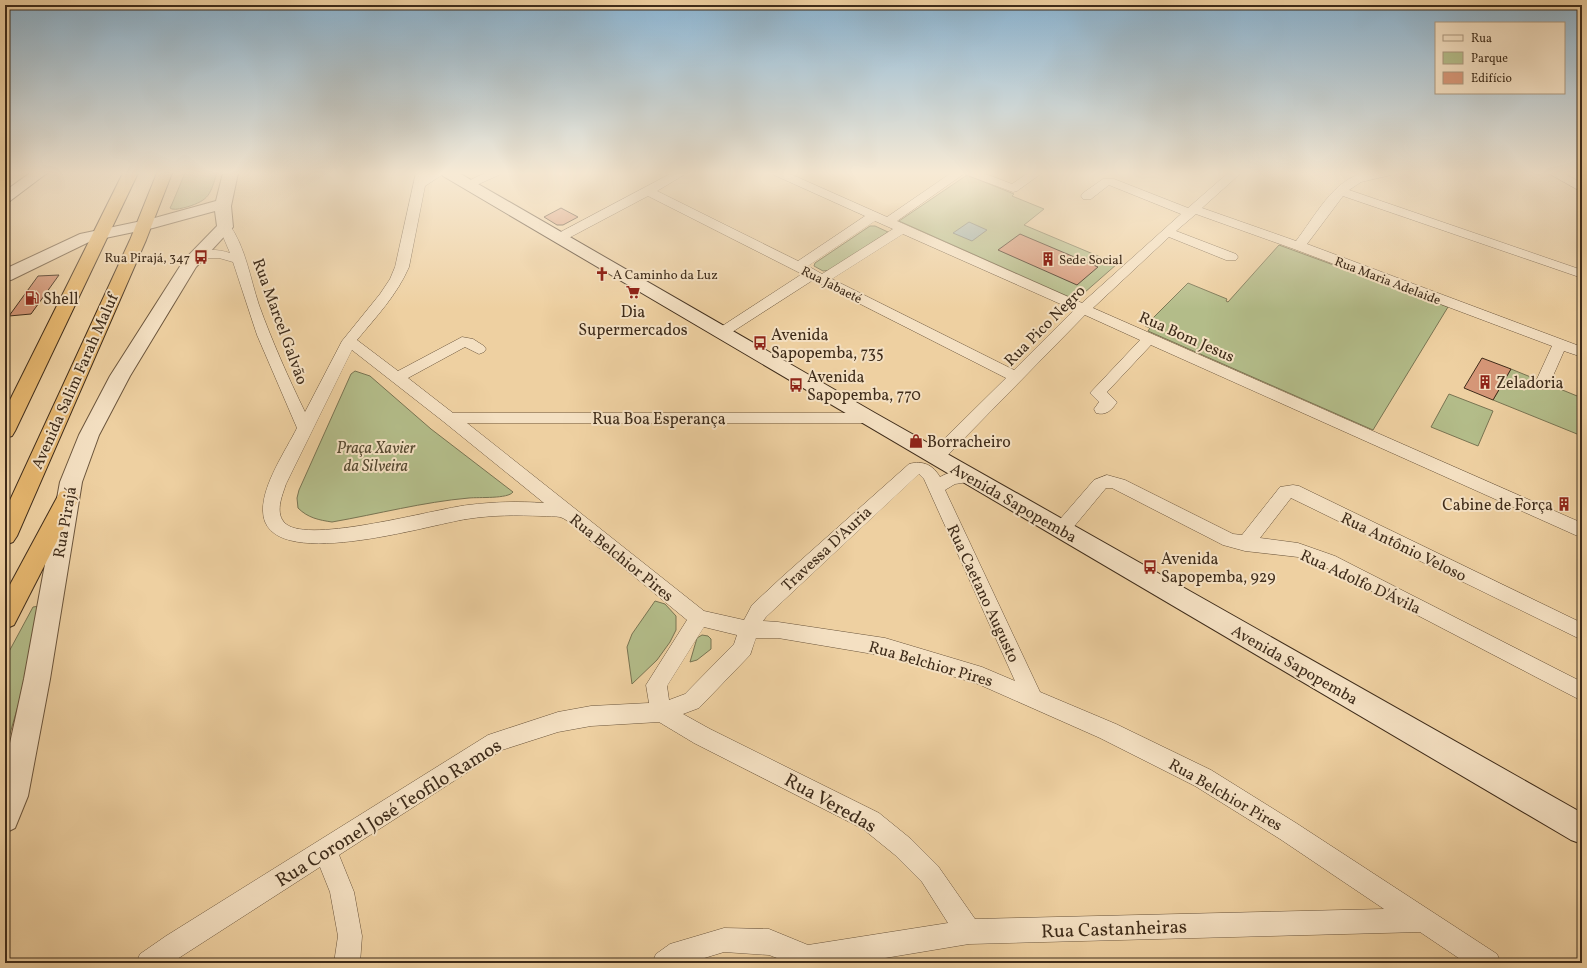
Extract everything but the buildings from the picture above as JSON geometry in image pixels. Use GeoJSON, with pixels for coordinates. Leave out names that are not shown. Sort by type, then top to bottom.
{"type":"FeatureCollection","features":[{"type":"Feature","properties":{"kind":"highway"},"geometry":{"type":"LineString","coordinates":[[5,431],[109,218]]}},
{"type":"Feature","properties":{"kind":"highway","name":"Avenida Salim Farah Maluf"},"geometry":{"type":"LineString","coordinates":[[5,536],[146,218]]}},
{"type":"Feature","properties":{"kind":"highway"},"geometry":{"type":"LineString","coordinates":[[5,618],[68,498]]}},
{"type":"Feature","properties":{"kind":"main road"},"geometry":{"type":"LineString","coordinates":[[5,276],[86,237],[169,218]]}},
{"type":"Feature","properties":{"kind":"main road"},"geometry":{"type":"LineString","coordinates":[[222,218],[225,226]]}},
{"type":"Feature","properties":{"kind":"main road","name":"Avenida Sapopemba"},"geometry":{"type":"LineString","coordinates":[[525,218],[969,477],[1582,829]]}},
{"type":"Feature","properties":{"kind":"main road","name":"Rua Pirajá"},"geometry":{"type":"LineString","coordinates":[[5,818],[13,796],[38,680],[71,482],[89,435],[116,383],[179,280],[198,255],[225,226]]}},
{"type":"Feature","properties":{"kind":"street"},"geometry":{"type":"LineString","coordinates":[[413,218],[402,267],[397,279],[349,341],[305,427],[271,500],[272,518],[282,530],[300,536],[332,536],[370,532],[423,520],[483,510],[516,508],[566,511]]}},
{"type":"Feature","properties":{"kind":"street"},"geometry":{"type":"LineString","coordinates":[[559,238],[597,218]]}},
{"type":"Feature","properties":{"kind":"street","name":"Rua Jabaeté"},"geometry":{"type":"LineString","coordinates":[[702,218],[1016,377]]}},
{"type":"Feature","properties":{"kind":"street","name":"Rua Pico Negro"},"geometry":{"type":"LineString","coordinates":[[936,457],[1082,310],[1183,218]]}},
{"type":"Feature","properties":{"kind":"street","name":"Rua Maria Adelaide"},"geometry":{"type":"LineString","coordinates":[[1214,218],[1299,246],[1582,352]]}},
{"type":"Feature","properties":{"kind":"street"},"geometry":{"type":"LineString","coordinates":[[1299,246],[1321,218]]}},
{"type":"Feature","properties":{"kind":"street"},"geometry":{"type":"LineString","coordinates":[[1418,218],[1582,274]]}},
{"type":"Feature","properties":{"kind":"street"},"geometry":{"type":"LineString","coordinates":[[798,267],[880,219]]}},
{"type":"Feature","properties":{"kind":"street","name":"Rua Bom Jesus"},"geometry":{"type":"LineString","coordinates":[[880,219],[1582,531]]}},
{"type":"Feature","properties":{"kind":"street","name":"Rua Marcel Galvão"},"geometry":{"type":"LineString","coordinates":[[225,226],[239,260],[252,303],[277,368],[305,427]]}},
{"type":"Feature","properties":{"kind":"street"},"geometry":{"type":"LineString","coordinates":[[721,333],[902,229]]}},
{"type":"Feature","properties":{"kind":"street"},"geometry":{"type":"LineString","coordinates":[[1167,232],[1231,258]]}},
{"type":"Feature","properties":{"kind":"street"},"geometry":{"type":"LineString","coordinates":[[198,255],[220,254],[239,260]]}},
{"type":"Feature","properties":{"kind":"street"},"geometry":{"type":"LineString","coordinates":[[1102,409],[1109,402],[1098,393],[1149,339]]}},
{"type":"Feature","properties":{"kind":"street","name":"Rua Belchior Pires"},"geometry":{"type":"LineString","coordinates":[[349,341],[450,418],[698,618],[749,629],[778,630],[885,646],[982,676],[1033,698],[1108,731],[1203,778],[1288,831],[1488,963]]}},
{"type":"Feature","properties":{"kind":"street"},"geometry":{"type":"LineString","coordinates":[[396,378],[462,342],[468,342],[479,348]]}},
{"type":"Feature","properties":{"kind":"street"},"geometry":{"type":"LineString","coordinates":[[1544,381],[1560,344]]}},
{"type":"Feature","properties":{"kind":"street","name":"Rua Boa Esperança"},"geometry":{"type":"LineString","coordinates":[[450,418],[868,418]]}},
{"type":"Feature","properties":{"kind":"street","name":"Rua Caetano Augusto"},"geometry":{"type":"LineString","coordinates":[[909,472],[918,467],[927,471],[931,476],[1033,698]]}},
{"type":"Feature","properties":{"kind":"street","name":"Travessa D'Auria"},"geometry":{"type":"LineString","coordinates":[[661,712],[692,701],[743,649],[749,629],[759,611],[788,582],[909,472]]}},
{"type":"Feature","properties":{"kind":"street"},"geometry":{"type":"LineString","coordinates":[[935,487],[952,478],[969,477]]}},
{"type":"Feature","properties":{"kind":"street","name":"Rua Adolfo D'Ávila"},"geometry":{"type":"LineString","coordinates":[[1061,530],[1100,484],[1104,481],[1111,481],[1229,540],[1244,544],[1295,549],[1316,556],[1582,692]]}},
{"type":"Feature","properties":{"kind":"street","name":"Rua Antônio Veloso"},"geometry":{"type":"LineString","coordinates":[[1244,544],[1286,492],[1293,491],[1582,632]]}},
{"type":"Feature","properties":{"kind":"street"},"geometry":{"type":"LineString","coordinates":[[661,712],[656,685],[698,618]]}},
{"type":"Feature","properties":{"kind":"street","name":"Rua Coronel José Teofilo Ramos"},"geometry":{"type":"LineString","coordinates":[[149,963],[325,849],[496,742],[558,722],[591,716],[661,712]]}},
{"type":"Feature","properties":{"kind":"street","name":"Rua Veredas"},"geometry":{"type":"LineString","coordinates":[[661,712],[702,736],[871,821],[903,847],[930,874],[969,932]]}},
{"type":"Feature","properties":{"kind":"street"},"geometry":{"type":"LineString","coordinates":[[325,849],[342,892],[350,936],[347,963]]}},
{"type":"Feature","properties":{"kind":"street","name":"Rua Castanheiras"},"geometry":{"type":"LineString","coordinates":[[811,960],[969,932],[1422,920]]}},
{"type":"Feature","properties":{"kind":"street"},"geometry":{"type":"LineString","coordinates":[[665,963],[680,953],[724,940],[769,942],[811,960]]}},
{"type":"Feature","properties":{"kind":"green space"},"geometry":{"type":"Polygon","coordinates":[[[903,218],[1033,218],[1024,225],[1117,264],[1076,300],[899,221],[903,218]]]}},
{"type":"Feature","properties":{"kind":"green space"},"geometry":{"type":"Polygon","coordinates":[[[870,226],[875,226],[888,232],[831,270],[823,271],[814,266],[815,263],[870,226]]]}},
{"type":"Feature","properties":{"kind":"green space"},"geometry":{"type":"Polygon","coordinates":[[[1279,245],[1448,307],[1373,430],[1148,331],[1150,328],[1145,326],[1188,283],[1227,299],[1226,301],[1228,302],[1279,245]]]}},
{"type":"Feature","properties":{"kind":"green space"},"geometry":{"type":"Polygon","coordinates":[[[1511,369],[1582,398],[1582,436],[1493,400],[1511,369]]]}},
{"type":"Feature","properties":{"kind":"green space","name":"Praça Xavier da Silveira"},"geometry":{"type":"Polygon","coordinates":[[[355,371],[370,376],[431,429],[513,492],[500,497],[469,498],[435,502],[332,522],[314,518],[298,508],[297,498],[299,490],[351,374],[355,371]]]}},
{"type":"Feature","properties":{"kind":"green space"},"geometry":{"type":"Polygon","coordinates":[[[1449,394],[1493,411],[1478,446],[1431,427],[1449,394]]]}},
{"type":"Feature","properties":{"kind":"green space"},"geometry":{"type":"Polygon","coordinates":[[[655,601],[665,604],[676,616],[676,630],[670,642],[657,660],[632,684],[627,647],[632,634],[655,601]]]}},
{"type":"Feature","properties":{"kind":"green space"},"geometry":{"type":"Polygon","coordinates":[[[47,605],[5,751],[5,659],[33,607],[47,605]]]}},
{"type":"Feature","properties":{"kind":"green space"},"geometry":{"type":"Polygon","coordinates":[[[702,635],[708,636],[711,639],[711,649],[697,660],[690,662],[697,638],[702,635]]]}},
{"type":"Feature","properties":{"kind":"water"},"geometry":{"type":"Polygon","coordinates":[[[969,222],[987,230],[972,241],[953,233],[969,222]]]}},
{"type":"Feature","properties":{"kind":"place","name":"Rua Pirajá, 347"},"geometry":{"type":"Point","coordinates":[201,257]}},
{"type":"Feature","properties":{"kind":"place","name":"Sede Social"},"geometry":{"type":"Point","coordinates":[1048,259]}},
{"type":"Feature","properties":{"kind":"place","name":"A Caminho da Luz"},"geometry":{"type":"Point","coordinates":[602,274]}},
{"type":"Feature","properties":{"kind":"place","name":"Dia Supermercados"},"geometry":{"type":"Point","coordinates":[633,292]}},
{"type":"Feature","properties":{"kind":"place","name":"Shell"},"geometry":{"type":"Point","coordinates":[32,298]}},
{"type":"Feature","properties":{"kind":"place","name":"Avenida Sapopemba, 735"},"geometry":{"type":"Point","coordinates":[760,343]}},
{"type":"Feature","properties":{"kind":"place","name":"Zeladoria"},"geometry":{"type":"Point","coordinates":[1485,382]}},
{"type":"Feature","properties":{"kind":"place","name":"Avenida Sapopemba, 770"},"geometry":{"type":"Point","coordinates":[796,385]}},
{"type":"Feature","properties":{"kind":"place","name":"Borracheiro"},"geometry":{"type":"Point","coordinates":[916,441]}},
{"type":"Feature","properties":{"kind":"place","name":"Cabine de Força"},"geometry":{"type":"Point","coordinates":[1564,504]}},
{"type":"Feature","properties":{"kind":"place","name":"Avenida Sapopemba, 929"},"geometry":{"type":"Point","coordinates":[1150,567]}}]}
